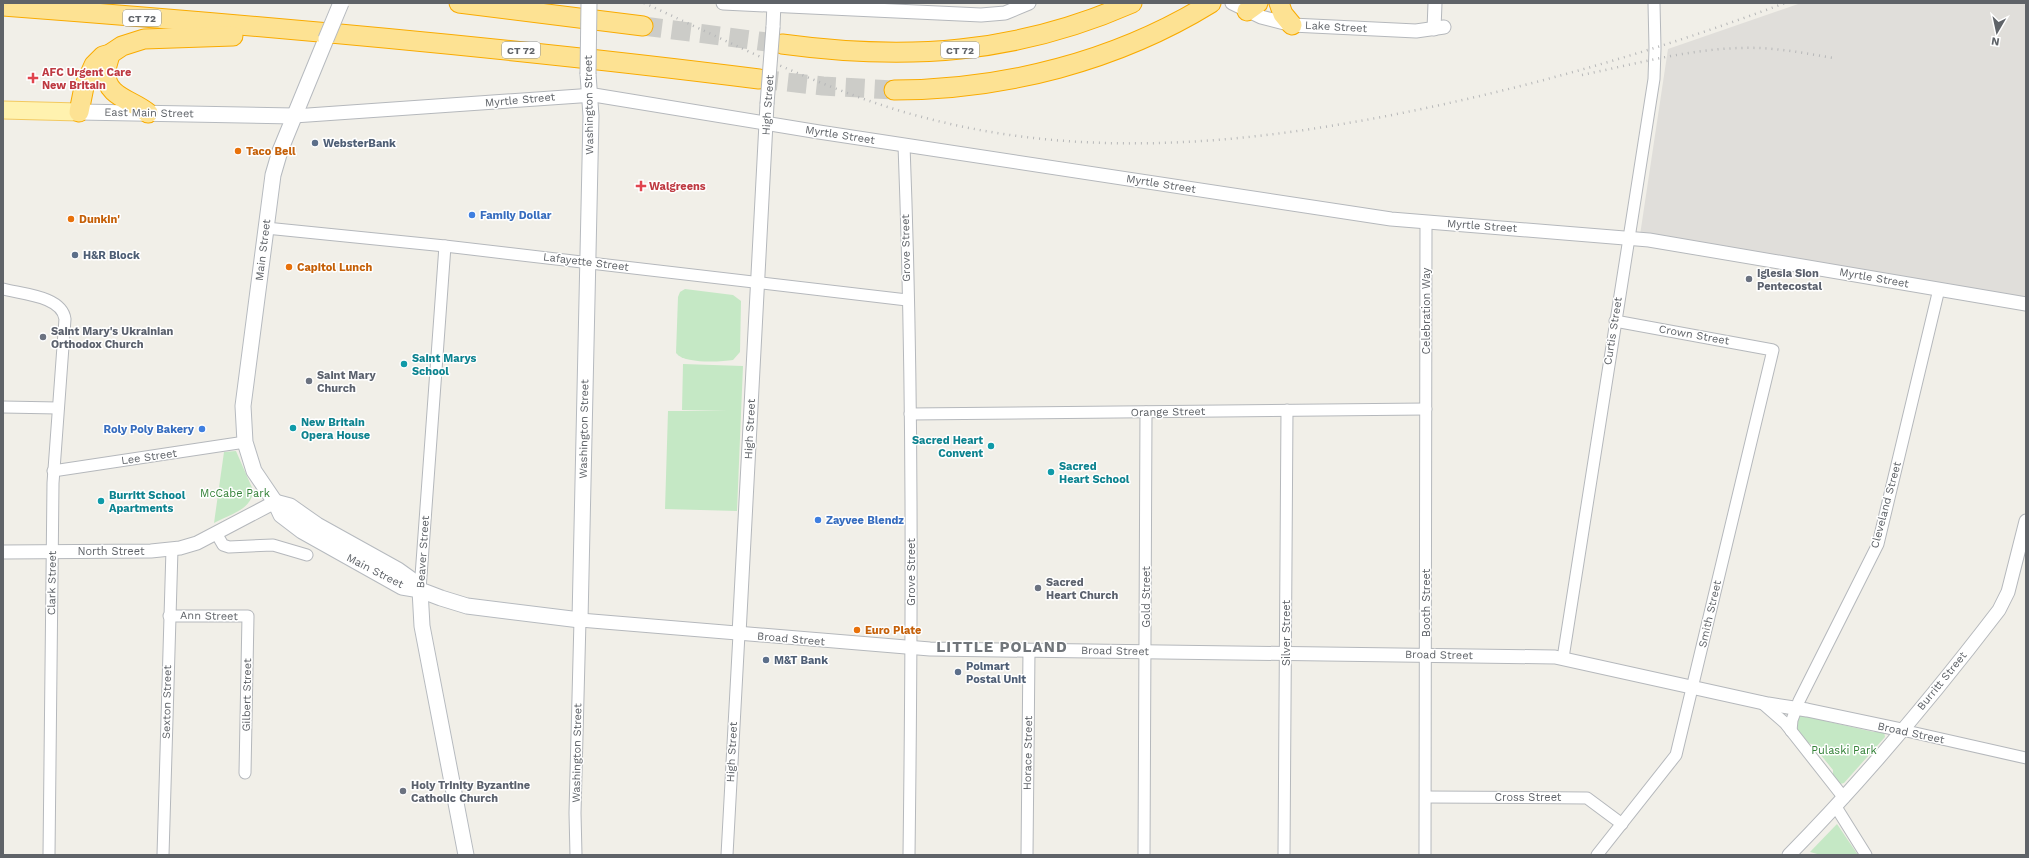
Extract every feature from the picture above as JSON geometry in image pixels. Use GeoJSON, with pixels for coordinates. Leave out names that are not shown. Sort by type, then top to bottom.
{"type":"FeatureCollection","features":[{"type":"Feature","properties":{"kind":"highway"},"geometry":{"type":"LineString","coordinates":[[459,3],[643,26]]}},
{"type":"Feature","properties":{"kind":"highway","name":"CT 72"},"geometry":{"type":"LineString","coordinates":[[782,44],[873,53],[911,53],[962,50],[1045,34],[1089,20],[1132,3]]}},
{"type":"Feature","properties":{"kind":"highway"},"geometry":{"type":"LineString","coordinates":[[894,90],[973,86],[1011,79],[1065,66],[1138,40],[1211,3]]}},
{"type":"Feature","properties":{"kind":"highway"},"geometry":{"type":"LineString","coordinates":[[1279,3],[1283,14],[1292,25]]}},
{"type":"Feature","properties":{"kind":"highway","name":"CT 72"},"geometry":{"type":"LineString","coordinates":[[3,6],[486,47],[759,79]]}},
{"type":"Feature","properties":{"kind":"highway"},"geometry":{"type":"LineString","coordinates":[[79,112],[84,87],[90,71],[100,58],[110,54],[129,42],[144,39],[250,35],[282,29]]}},
{"type":"Feature","properties":{"kind":"highway"},"geometry":{"type":"LineString","coordinates":[[110,54],[106,71],[108,85],[118,96],[148,113]]}},
{"type":"Feature","properties":{"kind":"main road","name":"Main Street"},"geometry":{"type":"LineString","coordinates":[[341,3],[294,116],[274,169],[244,402],[245,442],[254,471],[275,502],[283,517],[310,536],[396,584],[420,590]]}},
{"type":"Feature","properties":{"kind":"main road","name":"Washington Street"},"geometry":{"type":"LineString","coordinates":[[580,620],[591,116],[588,74],[589,3]]}},
{"type":"Feature","properties":{"kind":"main road","name":"East Main Street"},"geometry":{"type":"LineString","coordinates":[[3,110],[294,116]]}},
{"type":"Feature","properties":{"kind":"main road","name":"Broad Street"},"geometry":{"type":"LineString","coordinates":[[420,590],[467,606],[580,620]]}},
{"type":"Feature","properties":{"kind":"main road","name":"Beaver Street"},"geometry":{"type":"LineString","coordinates":[[420,590],[420,612],[423,633],[466,855]]}},
{"type":"Feature","properties":{"kind":"street"},"geometry":{"type":"LineString","coordinates":[[723,3],[774,4],[981,15],[998,9],[1018,9],[1029,3]]}},
{"type":"Feature","properties":{"kind":"street","name":"Lake Street"},"geometry":{"type":"LineString","coordinates":[[1244,6],[1270,20],[1292,25],[1416,31],[1439,28],[1435,3]]}},
{"type":"Feature","properties":{"kind":"street","name":"Curtis Street"},"geometry":{"type":"LineString","coordinates":[[1563,658],[1654,79],[1656,48],[1654,3]]}},
{"type":"Feature","properties":{"kind":"street","name":"High Street"},"geometry":{"type":"LineString","coordinates":[[727,855],[757,282],[774,4]]}},
{"type":"Feature","properties":{"kind":"street","name":"Myrtle Street"},"geometry":{"type":"LineString","coordinates":[[294,116],[589,94],[766,124],[1384,218],[1629,237],[2026,304]]}},
{"type":"Feature","properties":{"kind":"street","name":"Grove Street"},"geometry":{"type":"LineString","coordinates":[[904,145],[910,414],[911,648],[909,855]]}},
{"type":"Feature","properties":{"kind":"street","name":"Celebration Way"},"geometry":{"type":"LineString","coordinates":[[1426,222],[1426,404]]}},
{"type":"Feature","properties":{"kind":"street","name":"Lafayette Street"},"geometry":{"type":"LineString","coordinates":[[266,228],[446,246],[907,300]]}},
{"type":"Feature","properties":{"kind":"street","name":"Beaver Street"},"geometry":{"type":"LineString","coordinates":[[420,590],[446,246]]}},
{"type":"Feature","properties":{"kind":"street","name":"Clark Street"},"geometry":{"type":"LineString","coordinates":[[3,289],[50,301],[64,311],[65,320],[54,471],[49,855]]}},
{"type":"Feature","properties":{"kind":"street","name":"Cleveland Street"},"geometry":{"type":"LineString","coordinates":[[1796,708],[1878,544],[1939,289]]}},
{"type":"Feature","properties":{"kind":"street","name":"Crown Street"},"geometry":{"type":"LineString","coordinates":[[1615,321],[1773,350]]}},
{"type":"Feature","properties":{"kind":"street","name":"Smith Street"},"geometry":{"type":"LineString","coordinates":[[1597,855],[1676,755],[1773,350]]}},
{"type":"Feature","properties":{"kind":"street","name":"Orange Street"},"geometry":{"type":"LineString","coordinates":[[910,414],[1287,410],[1426,404]]}},
{"type":"Feature","properties":{"kind":"street","name":"Booth Street"},"geometry":{"type":"LineString","coordinates":[[1425,855],[1426,404]]}},
{"type":"Feature","properties":{"kind":"street"},"geometry":{"type":"LineString","coordinates":[[3,407],[58,408]]}},
{"type":"Feature","properties":{"kind":"street","name":"Silver Street"},"geometry":{"type":"LineString","coordinates":[[1284,855],[1287,410]]}},
{"type":"Feature","properties":{"kind":"street","name":"Gold Street"},"geometry":{"type":"LineString","coordinates":[[1144,855],[1146,412]]}},
{"type":"Feature","properties":{"kind":"street","name":"Lee Street"},"geometry":{"type":"LineString","coordinates":[[54,471],[245,442]]}},
{"type":"Feature","properties":{"kind":"street","name":"North Street"},"geometry":{"type":"LineString","coordinates":[[3,552],[172,549],[194,544],[275,502]]}},
{"type":"Feature","properties":{"kind":"street","name":"Burritt Street"},"geometry":{"type":"LineString","coordinates":[[1791,855],[1840,802],[1902,730],[2002,605],[2010,586],[2026,521]]}},
{"type":"Feature","properties":{"kind":"street"},"geometry":{"type":"LineString","coordinates":[[216,533],[223,544],[229,547],[273,544],[307,555]]}},
{"type":"Feature","properties":{"kind":"street","name":"Sexton Street"},"geometry":{"type":"LineString","coordinates":[[163,855],[172,549]]}},
{"type":"Feature","properties":{"kind":"street","name":"Ann Street"},"geometry":{"type":"LineString","coordinates":[[169,616],[248,616]]}},
{"type":"Feature","properties":{"kind":"street","name":"Gilbert Street"},"geometry":{"type":"LineString","coordinates":[[245,773],[248,616]]}},
{"type":"Feature","properties":{"kind":"street","name":"Broad Street"},"geometry":{"type":"LineString","coordinates":[[580,620],[911,648],[1563,658],[1761,702],[1902,730],[2026,758]]}},
{"type":"Feature","properties":{"kind":"street","name":"Washington Street"},"geometry":{"type":"LineString","coordinates":[[576,855],[575,813],[580,620]]}},
{"type":"Feature","properties":{"kind":"street","name":"Horace Street"},"geometry":{"type":"LineString","coordinates":[[1027,855],[1029,650]]}},
{"type":"Feature","properties":{"kind":"street","name":"Broad Street"},"geometry":{"type":"LineString","coordinates":[[1761,702],[1777,715],[1792,731],[1840,802],[1866,855]]}},
{"type":"Feature","properties":{"kind":"street"},"geometry":{"type":"LineString","coordinates":[[1792,731],[1796,708]]}},
{"type":"Feature","properties":{"kind":"street","name":"Cross Street"},"geometry":{"type":"LineString","coordinates":[[1426,797],[1587,798],[1622,824]]}},
{"type":"Feature","properties":{"kind":"shaded area"},"geometry":{"type":"Polygon","coordinates":[[[1801,3],[2026,3],[2026,300],[1640,235],[1668,49],[1801,3]]]}},
{"type":"Feature","properties":{"kind":"green space"},"geometry":{"type":"Polygon","coordinates":[[[685,289],[733,295],[741,301],[740,352],[733,360],[711,362],[694,361],[680,357],[676,353],[678,297],[680,292],[685,289]]]}},
{"type":"Feature","properties":{"kind":"green space"},"geometry":{"type":"Polygon","coordinates":[[[683,364],[743,366],[737,511],[665,509],[668,411],[727,411],[682,410],[683,364]]]}},
{"type":"Feature","properties":{"kind":"green space","name":"McCabe Park"},"geometry":{"type":"Polygon","coordinates":[[[236,451],[253,490],[252,497],[245,507],[214,523],[224,452],[236,451]]]}},
{"type":"Feature","properties":{"kind":"green space","name":"Pulaski Park"},"geometry":{"type":"Polygon","coordinates":[[[1798,715],[1823,716],[1825,721],[1874,732],[1879,729],[1884,731],[1885,737],[1844,783],[1840,784],[1833,776],[1833,770],[1812,744],[1807,743],[1796,728],[1798,715]]]}},
{"type":"Feature","properties":{"kind":"green space"},"geometry":{"type":"Polygon","coordinates":[[[1837,824],[1858,855],[1821,855],[1810,852],[1837,824]]]}},
{"type":"Feature","properties":{"kind":"tunnel"},"geometry":{"type":"LineString","coordinates":[[643,26],[782,44]]}},
{"type":"Feature","properties":{"kind":"tunnel"},"geometry":{"type":"LineString","coordinates":[[759,79],[823,86],[894,90]]}},
{"type":"Feature","properties":{"kind":"railway"},"geometry":{"type":"LineString","coordinates":[[644,3],[790,70],[903,112],[942,122],[1003,134],[1064,141],[1126,143],[1187,142],[1249,137],[1371,119],[1431,107],[1566,74],[1698,34],[1785,3]]}},
{"type":"Feature","properties":{"kind":"railway"},"geometry":{"type":"LineString","coordinates":[[1582,75],[1692,52],[1737,48],[1778,49],[1834,58]]}},
{"type":"Feature","properties":{"kind":"place","name":"AFC Urgent Care New Britain"},"geometry":{"type":"Point","coordinates":[33,78]}},
{"type":"Feature","properties":{"kind":"place","name":"WebsterBank"},"geometry":{"type":"Point","coordinates":[315,143]}},
{"type":"Feature","properties":{"kind":"place","name":"Taco Bell"},"geometry":{"type":"Point","coordinates":[238,151]}},
{"type":"Feature","properties":{"kind":"place","name":"Walgreens"},"geometry":{"type":"Point","coordinates":[641,186]}},
{"type":"Feature","properties":{"kind":"place","name":"Family Dollar"},"geometry":{"type":"Point","coordinates":[472,215]}},
{"type":"Feature","properties":{"kind":"place","name":"Dunkin'"},"geometry":{"type":"Point","coordinates":[71,219]}},
{"type":"Feature","properties":{"kind":"place","name":"H&R Block"},"geometry":{"type":"Point","coordinates":[75,255]}},
{"type":"Feature","properties":{"kind":"place","name":"Capitol Lunch"},"geometry":{"type":"Point","coordinates":[289,267]}},
{"type":"Feature","properties":{"kind":"place","name":"Iglesia Sion Pentecostal"},"geometry":{"type":"Point","coordinates":[1749,279]}},
{"type":"Feature","properties":{"kind":"place","name":"Saint Mary's Ukrainian Orthodox Church"},"geometry":{"type":"Point","coordinates":[43,337]}},
{"type":"Feature","properties":{"kind":"place","name":"Saint Marys School"},"geometry":{"type":"Point","coordinates":[404,364]}},
{"type":"Feature","properties":{"kind":"place","name":"Saint Mary Church"},"geometry":{"type":"Point","coordinates":[309,381]}},
{"type":"Feature","properties":{"kind":"place","name":"New Britain Opera House"},"geometry":{"type":"Point","coordinates":[293,428]}},
{"type":"Feature","properties":{"kind":"place","name":"Roly Poly Bakery"},"geometry":{"type":"Point","coordinates":[202,429]}},
{"type":"Feature","properties":{"kind":"place","name":"Sacred Heart Convent"},"geometry":{"type":"Point","coordinates":[991,446]}},
{"type":"Feature","properties":{"kind":"place","name":"Sacred Heart School"},"geometry":{"type":"Point","coordinates":[1051,472]}},
{"type":"Feature","properties":{"kind":"place","name":"Burritt School Apartments"},"geometry":{"type":"Point","coordinates":[101,501]}},
{"type":"Feature","properties":{"kind":"place","name":"Zayvee Blendz"},"geometry":{"type":"Point","coordinates":[818,520]}},
{"type":"Feature","properties":{"kind":"place","name":"Sacred Heart Church"},"geometry":{"type":"Point","coordinates":[1038,588]}},
{"type":"Feature","properties":{"kind":"place","name":"Euro Plate"},"geometry":{"type":"Point","coordinates":[857,630]}},
{"type":"Feature","properties":{"kind":"place","name":"M&T Bank"},"geometry":{"type":"Point","coordinates":[766,660]}},
{"type":"Feature","properties":{"kind":"place","name":"Polmart Postal Unit"},"geometry":{"type":"Point","coordinates":[958,672]}},
{"type":"Feature","properties":{"kind":"place","name":"Holy Trinity Byzantine Catholic Church"},"geometry":{"type":"Point","coordinates":[403,791]}},
{"type":"Feature","properties":{"kind":"district","name":"LITTLE POLAND"},"geometry":{"type":"Point","coordinates":[1002,647]}}]}
